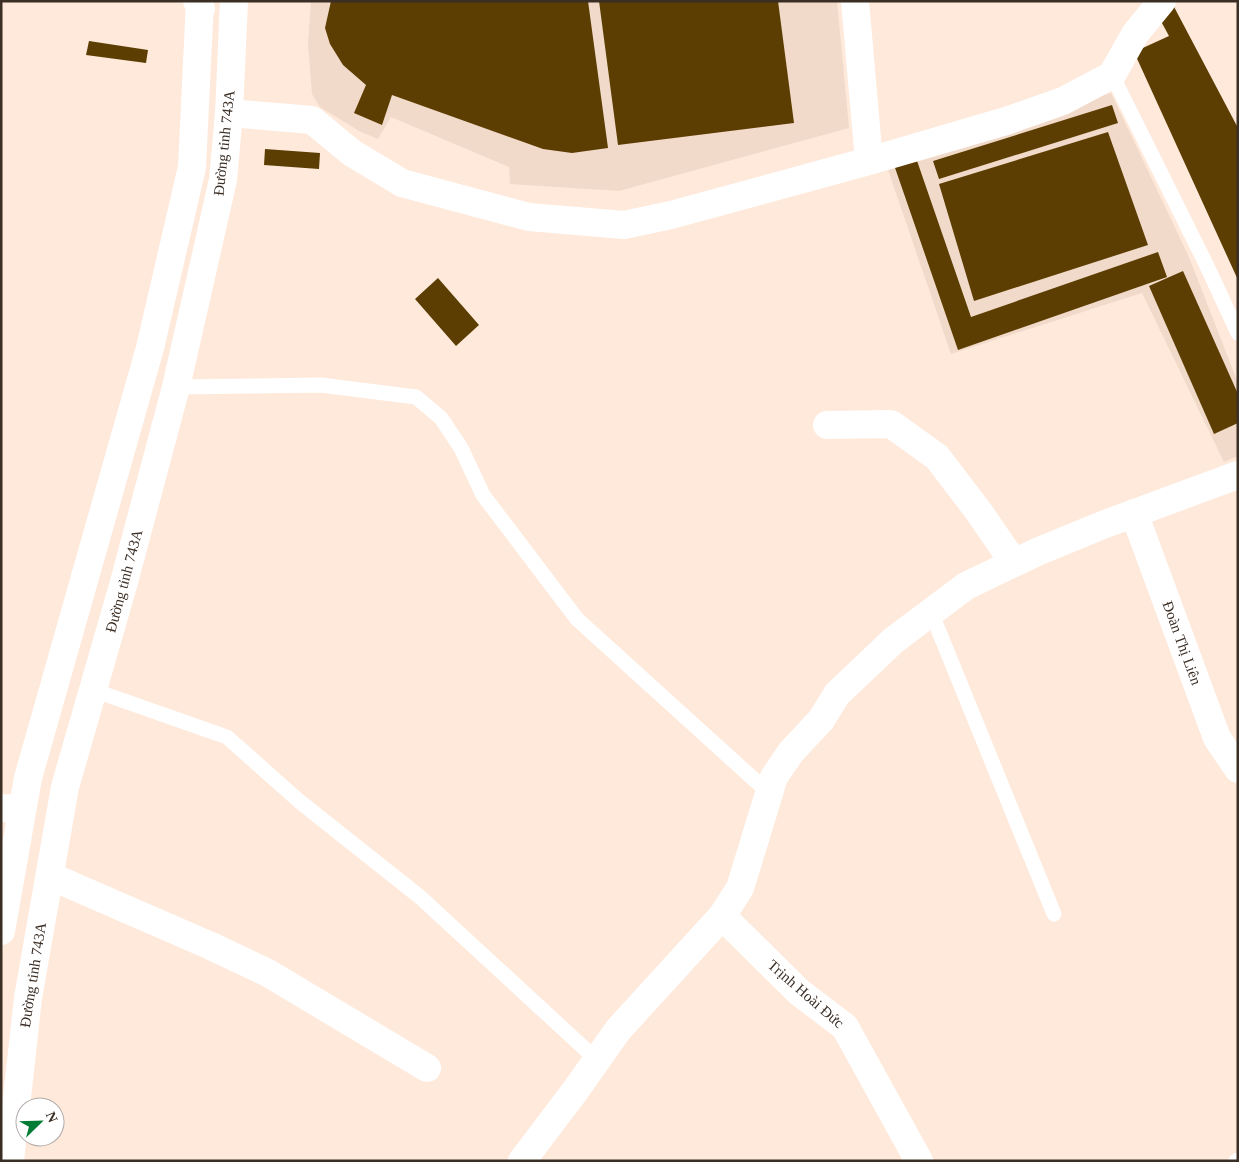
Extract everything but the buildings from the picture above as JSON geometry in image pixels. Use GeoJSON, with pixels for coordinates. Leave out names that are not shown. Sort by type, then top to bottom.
{"type":"FeatureCollection","features":[{"type":"Feature","properties":{"kind":"street","name":"Đường tỉnh 743A"},"geometry":{"type":"LineString","coordinates":[[10,1161],[28,998],[65,787],[176,387],[223,180],[229,113],[234,1]]}},
{"type":"Feature","properties":{"kind":"street"},"geometry":{"type":"LineString","coordinates":[[855,1],[869,161]]}},
{"type":"Feature","properties":{"kind":"street"},"geometry":{"type":"LineString","coordinates":[[229,113],[312,120],[352,153],[402,183],[529,217],[624,225],[672,215],[869,161],[1006,121],[1063,101],[1112,75],[1135,34],[1162,1]]}},
{"type":"Feature","properties":{"kind":"street","name":"Đường tỉnh 743A"},"geometry":{"type":"LineString","coordinates":[[1,931],[12,809],[28,778],[150,348],[192,167],[199,4]]}},
{"type":"Feature","properties":{"kind":"street"},"geometry":{"type":"LineString","coordinates":[[150,348],[184,356]]}},
{"type":"Feature","properties":{"kind":"street"},"geometry":{"type":"LineString","coordinates":[[827,425],[891,424],[937,457],[979,512],[1014,563]]}},
{"type":"Feature","properties":{"kind":"street"},"geometry":{"type":"LineString","coordinates":[[522,1161],[618,1030],[722,916],[740,888],[774,777],[791,752],[821,720],[837,694],[894,640],[966,586],[1037,552],[1134,513],[1238,475]]}},
{"type":"Feature","properties":{"kind":"street","name":"Đoàn Thị Liên"},"geometry":{"type":"LineString","coordinates":[[1134,513],[1217,738],[1238,769]]}},
{"type":"Feature","properties":{"kind":"street"},"geometry":{"type":"LineString","coordinates":[[50,876],[268,973],[427,1068]]}},
{"type":"Feature","properties":{"kind":"street","name":"Trịnh Hoài Đức"},"geometry":{"type":"LineString","coordinates":[[722,916],[799,992],[846,1026],[920,1161]]}},
{"type":"Feature","properties":{"kind":"lane"},"geometry":{"type":"LineString","coordinates":[[1112,75],[1206,264],[1238,333]]}},
{"type":"Feature","properties":{"kind":"lane"},"geometry":{"type":"LineString","coordinates":[[176,387],[321,385],[416,397],[441,418],[461,448],[483,495],[578,618],[770,793]]}},
{"type":"Feature","properties":{"kind":"lane"},"geometry":{"type":"LineString","coordinates":[[932,612],[1054,914]]}},
{"type":"Feature","properties":{"kind":"lane"},"geometry":{"type":"LineString","coordinates":[[93,690],[227,737],[299,801],[420,897],[597,1060]]}},
{"type":"Feature","properties":{"kind":"shaded area"},"geometry":{"type":"Polygon","coordinates":[[[311,1],[837,1],[849,128],[619,191],[510,184],[509,167],[391,117],[378,139],[359,131],[320,107],[312,94],[308,44],[311,1]]]}},
{"type":"Feature","properties":{"kind":"shaded area"},"geometry":{"type":"Polygon","coordinates":[[[1111,93],[1189,257],[1238,383],[1238,456],[1224,462],[1142,293],[951,354],[886,164],[1111,93]]]}}]}
